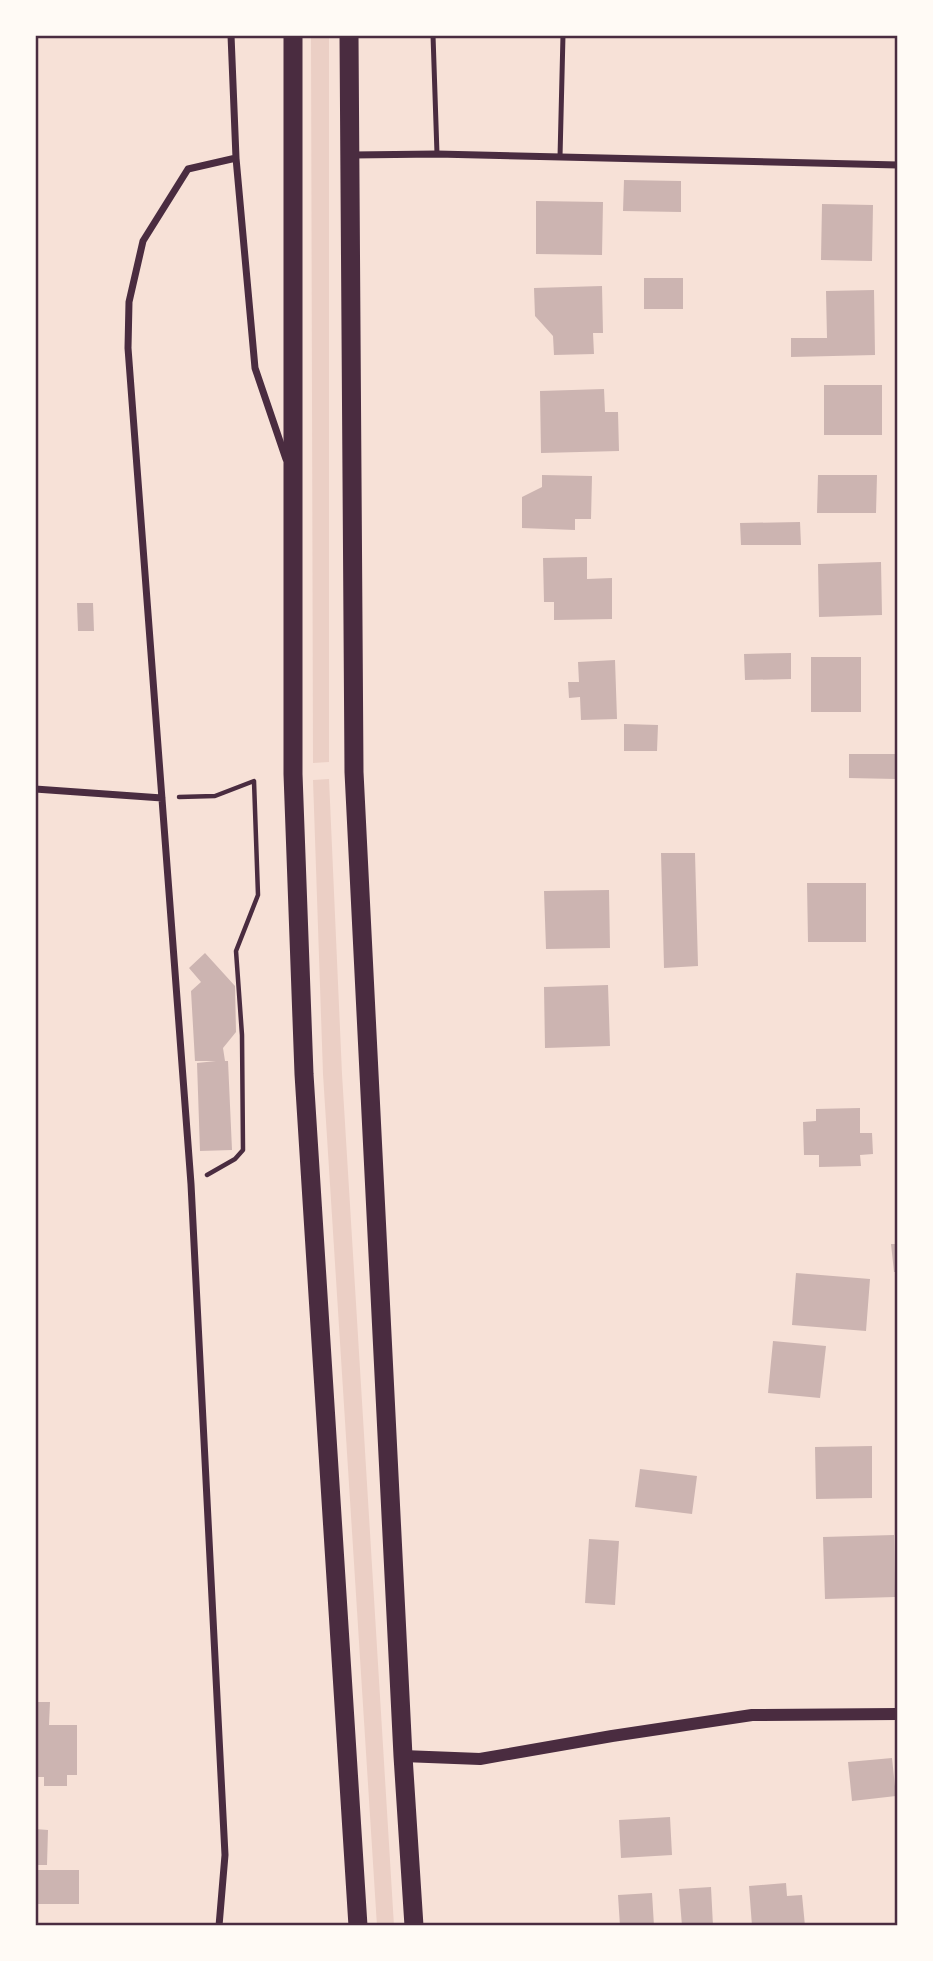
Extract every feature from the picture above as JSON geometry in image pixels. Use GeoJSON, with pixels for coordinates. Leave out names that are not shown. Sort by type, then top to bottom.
{"type":"FeatureCollection","features":[{"type":"Feature","properties":{"kind":"highway"},"geometry":{"type":"LineString","coordinates":[[293,35],[293,774],[304,1074],[358,1926]]}},
{"type":"Feature","properties":{"kind":"highway"},"geometry":{"type":"LineString","coordinates":[[349,35],[354,772],[403,1755],[414,1926]]}},
{"type":"Feature","properties":{"kind":"street"},"geometry":{"type":"LineString","coordinates":[[231,35],[236,158],[255,368],[293,479]]}},
{"type":"Feature","properties":{"kind":"street"},"geometry":{"type":"LineString","coordinates":[[350,155],[437,154],[898,165]]}},
{"type":"Feature","properties":{"kind":"street"},"geometry":{"type":"LineString","coordinates":[[219,1926],[225,1855],[191,1184],[128,348],[129,302],[143,241],[188,169],[236,158]]}},
{"type":"Feature","properties":{"kind":"street"},"geometry":{"type":"LineString","coordinates":[[35,789],[162,798]]}},
{"type":"Feature","properties":{"kind":"street"},"geometry":{"type":"LineString","coordinates":[[403,1755],[480,1759],[752,1715],[898,1714]]}},
{"type":"Feature","properties":{"kind":"lane"},"geometry":{"type":"LineString","coordinates":[[433,35],[437,154]]}},
{"type":"Feature","properties":{"kind":"lane"},"geometry":{"type":"LineString","coordinates":[[560,157],[563,35]]}},
{"type":"Feature","properties":{"kind":"path"},"geometry":{"type":"LineString","coordinates":[[162,798],[215,796],[254,781],[258,895],[236,951],[242,1035],[243,1150],[235,1159],[191,1184]]}},
{"type":"Feature","properties":{"kind":"shaded area"},"geometry":{"type":"Polygon","coordinates":[[[311,35],[329,35],[329,762],[313,763],[311,35]]]}},
{"type":"Feature","properties":{"kind":"shaded area"},"geometry":{"type":"Polygon","coordinates":[[[329,779],[342,1074],[394,1926],[377,1926],[323,1074],[313,780],[329,779]]]}},
{"type":"Feature","properties":{"kind":"building"},"geometry":{"type":"Polygon","coordinates":[[[534,35],[534,38],[505,37],[534,35]]]}},
{"type":"Feature","properties":{"kind":"building"},"geometry":{"type":"Polygon","coordinates":[[[624,180],[681,181],[681,212],[623,211],[624,180]]]}},
{"type":"Feature","properties":{"kind":"building"},"geometry":{"type":"Polygon","coordinates":[[[536,201],[603,202],[602,255],[536,254],[536,201]]]}},
{"type":"Feature","properties":{"kind":"building"},"geometry":{"type":"Polygon","coordinates":[[[822,204],[873,205],[872,261],[821,260],[822,204]]]}},
{"type":"Feature","properties":{"kind":"building"},"geometry":{"type":"Polygon","coordinates":[[[644,278],[683,278],[683,309],[644,309],[644,278]]]}},
{"type":"Feature","properties":{"kind":"building"},"geometry":{"type":"Polygon","coordinates":[[[602,286],[603,333],[593,333],[594,354],[554,355],[553,336],[535,316],[534,288],[602,286]]]}},
{"type":"Feature","properties":{"kind":"building"},"geometry":{"type":"Polygon","coordinates":[[[874,290],[875,355],[791,357],[791,338],[827,338],[826,291],[874,290]]]}},
{"type":"Feature","properties":{"kind":"building"},"geometry":{"type":"Polygon","coordinates":[[[824,385],[882,385],[882,435],[824,435],[824,385]]]}},
{"type":"Feature","properties":{"kind":"building"},"geometry":{"type":"Polygon","coordinates":[[[604,389],[605,412],[618,412],[619,451],[541,453],[540,391],[604,389]]]}},
{"type":"Feature","properties":{"kind":"building"},"geometry":{"type":"Polygon","coordinates":[[[542,475],[592,476],[591,519],[575,519],[575,530],[522,528],[522,497],[542,487],[542,475]]]}},
{"type":"Feature","properties":{"kind":"building"},"geometry":{"type":"Polygon","coordinates":[[[818,475],[877,475],[876,513],[817,513],[818,475]]]}},
{"type":"Feature","properties":{"kind":"building"},"geometry":{"type":"Polygon","coordinates":[[[800,522],[801,545],[741,545],[740,523],[800,522]]]}},
{"type":"Feature","properties":{"kind":"building"},"geometry":{"type":"Polygon","coordinates":[[[587,557],[587,579],[612,578],[612,619],[554,620],[554,602],[544,602],[543,558],[587,557]]]}},
{"type":"Feature","properties":{"kind":"building"},"geometry":{"type":"Polygon","coordinates":[[[881,562],[882,615],[819,617],[818,564],[881,562]]]}},
{"type":"Feature","properties":{"kind":"building"},"geometry":{"type":"Polygon","coordinates":[[[77,603],[93,603],[94,631],[78,631],[77,603]]]}},
{"type":"Feature","properties":{"kind":"building"},"geometry":{"type":"Polygon","coordinates":[[[791,653],[791,679],[745,680],[744,654],[791,653]]]}},
{"type":"Feature","properties":{"kind":"building"},"geometry":{"type":"Polygon","coordinates":[[[811,657],[861,657],[861,712],[811,712],[811,657]]]}},
{"type":"Feature","properties":{"kind":"building"},"geometry":{"type":"Polygon","coordinates":[[[615,660],[617,719],[581,720],[580,697],[569,698],[568,682],[579,682],[578,662],[615,660]]]}},
{"type":"Feature","properties":{"kind":"building"},"geometry":{"type":"Polygon","coordinates":[[[624,724],[658,725],[657,751],[624,751],[624,724]]]}},
{"type":"Feature","properties":{"kind":"building"},"geometry":{"type":"Polygon","coordinates":[[[849,754],[896,754],[896,779],[849,778],[849,754]]]}},
{"type":"Feature","properties":{"kind":"building"},"geometry":{"type":"Polygon","coordinates":[[[661,853],[695,853],[698,966],[664,968],[661,853]]]}},
{"type":"Feature","properties":{"kind":"building"},"geometry":{"type":"Polygon","coordinates":[[[807,883],[866,883],[866,942],[808,942],[807,883]]]}},
{"type":"Feature","properties":{"kind":"building"},"geometry":{"type":"Polygon","coordinates":[[[609,890],[610,948],[546,949],[544,891],[609,890]]]}},
{"type":"Feature","properties":{"kind":"building"},"geometry":{"type":"Polygon","coordinates":[[[205,953],[235,986],[236,1032],[223,1048],[225,1061],[228,1061],[232,1150],[200,1151],[197,1063],[216,1061],[195,1061],[191,991],[201,982],[189,968],[205,953]]]}},
{"type":"Feature","properties":{"kind":"building"},"geometry":{"type":"Polygon","coordinates":[[[608,985],[610,1046],[545,1048],[544,987],[608,985]]]}},
{"type":"Feature","properties":{"kind":"building"},"geometry":{"type":"Polygon","coordinates":[[[860,1108],[860,1133],[872,1133],[873,1154],[860,1155],[861,1166],[819,1167],[819,1155],[804,1155],[803,1122],[816,1121],[816,1109],[860,1108]]]}},
{"type":"Feature","properties":{"kind":"building"},"geometry":{"type":"Polygon","coordinates":[[[891,1244],[898,1244],[898,1272],[894,1272],[891,1244]]]}},
{"type":"Feature","properties":{"kind":"building"},"geometry":{"type":"Polygon","coordinates":[[[796,1273],[870,1279],[866,1331],[792,1325],[796,1273]]]}},
{"type":"Feature","properties":{"kind":"building"},"geometry":{"type":"Polygon","coordinates":[[[773,1341],[826,1346],[820,1398],[768,1393],[773,1341]]]}},
{"type":"Feature","properties":{"kind":"building"},"geometry":{"type":"Polygon","coordinates":[[[872,1446],[872,1498],[816,1499],[815,1447],[872,1446]]]}},
{"type":"Feature","properties":{"kind":"building"},"geometry":{"type":"Polygon","coordinates":[[[640,1469],[697,1476],[692,1514],[635,1507],[640,1469]]]}},
{"type":"Feature","properties":{"kind":"building"},"geometry":{"type":"Polygon","coordinates":[[[894,1535],[895,1597],[825,1599],[823,1537],[894,1535]]]}},
{"type":"Feature","properties":{"kind":"building"},"geometry":{"type":"Polygon","coordinates":[[[589,1539],[619,1541],[615,1605],[585,1603],[589,1539]]]}},
{"type":"Feature","properties":{"kind":"building"},"geometry":{"type":"Polygon","coordinates":[[[35,1702],[50,1702],[49,1725],[77,1725],[77,1775],[67,1775],[67,1786],[44,1786],[44,1777],[35,1777],[35,1702]]]}},
{"type":"Feature","properties":{"kind":"building"},"geometry":{"type":"Polygon","coordinates":[[[892,1758],[896,1796],[852,1801],[848,1762],[892,1758]]]}},
{"type":"Feature","properties":{"kind":"building"},"geometry":{"type":"Polygon","coordinates":[[[670,1817],[672,1855],[621,1858],[619,1820],[670,1817]]]}},
{"type":"Feature","properties":{"kind":"building"},"geometry":{"type":"Polygon","coordinates":[[[35,1829],[48,1830],[47,1865],[35,1865],[35,1829]]]}},
{"type":"Feature","properties":{"kind":"building"},"geometry":{"type":"Polygon","coordinates":[[[35,1870],[79,1870],[79,1904],[35,1904],[35,1870]]]}},
{"type":"Feature","properties":{"kind":"building"},"geometry":{"type":"Polygon","coordinates":[[[786,1883],[787,1896],[802,1895],[805,1926],[752,1926],[749,1886],[786,1883]]]}},
{"type":"Feature","properties":{"kind":"building"},"geometry":{"type":"Polygon","coordinates":[[[711,1887],[713,1926],[682,1926],[679,1889],[711,1887]]]}},
{"type":"Feature","properties":{"kind":"building"},"geometry":{"type":"Polygon","coordinates":[[[652,1893],[654,1926],[620,1926],[618,1895],[652,1893]]]}}]}
